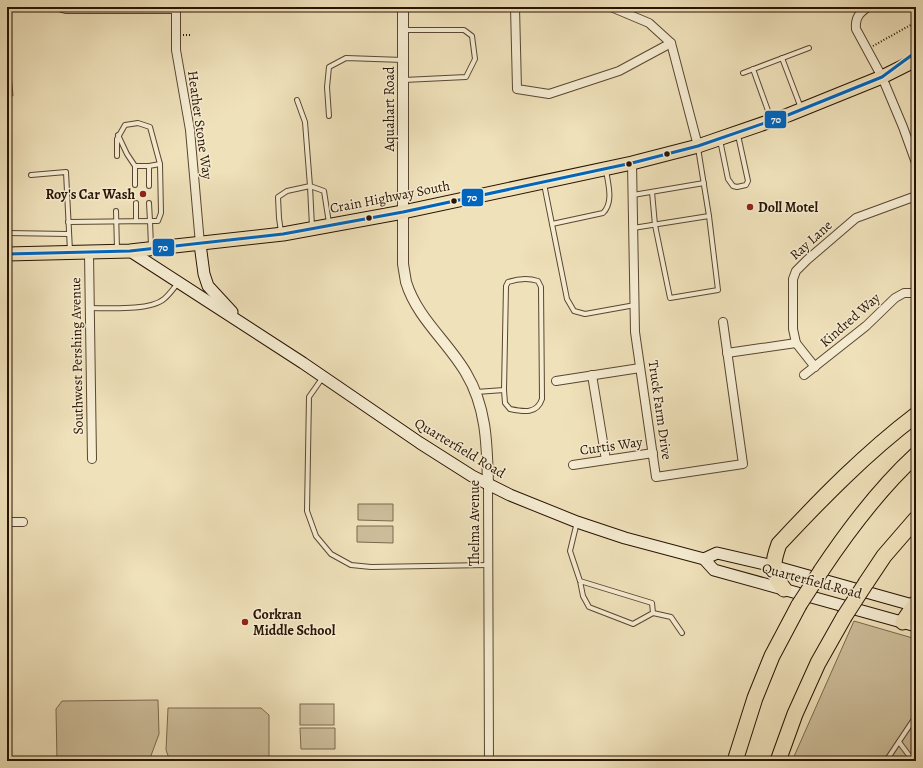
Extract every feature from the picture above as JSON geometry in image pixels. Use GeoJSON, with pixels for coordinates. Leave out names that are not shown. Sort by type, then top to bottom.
{"type":"FeatureCollection","features":[{"type":"Feature","properties":{"kind":"highway"},"geometry":{"type":"LineString","coordinates":[[784,589],[778,582],[773,566],[779,544],[833,486],[916,415]]}},
{"type":"Feature","properties":{"kind":"highway"},"geometry":{"type":"LineString","coordinates":[[735,761],[755,698],[772,656],[799,605],[851,527],[881,490],[916,455]]}},
{"type":"Feature","properties":{"kind":"highway"},"geometry":{"type":"LineString","coordinates":[[778,761],[795,714],[818,663],[844,617],[884,556],[916,519]]}},
{"type":"Feature","properties":{"kind":"highway"},"geometry":{"type":"LineString","coordinates":[[909,624],[915,605]]}},
{"type":"Feature","properties":{"kind":"main road"},"geometry":{"type":"LineString","coordinates":[[882,77],[916,52]]}},
{"type":"Feature","properties":{"kind":"main road"},"geometry":{"type":"LineString","coordinates":[[882,77],[916,60]]}},
{"type":"Feature","properties":{"kind":"main road","name":"Crain Highway South"},"geometry":{"type":"LineString","coordinates":[[7,254],[117,252],[200,244],[281,235],[403,212],[606,169],[698,146],[772,121],[882,77]]}},
{"type":"Feature","properties":{"kind":"main road","name":"Quarterfield Road"},"geometry":{"type":"LineString","coordinates":[[200,244],[204,274],[208,286],[245,325]]}},
{"type":"Feature","properties":{"kind":"main road","name":"Quarterfield Road"},"geometry":{"type":"LineString","coordinates":[[130,251],[323,376],[446,461],[488,485],[577,522],[625,538],[704,559],[714,570],[909,624]]}},
{"type":"Feature","properties":{"kind":"main road","name":"Quarterfield Road"},"geometry":{"type":"LineString","coordinates":[[704,559],[717,553],[773,566],[915,605]]}},
{"type":"Feature","properties":{"kind":"street","name":"Heather Stone Way"},"geometry":{"type":"LineString","coordinates":[[59,7],[66,9],[176,8],[176,50],[190,130],[200,244]]}},
{"type":"Feature","properties":{"kind":"street","name":"Aquahart Road"},"geometry":{"type":"LineString","coordinates":[[403,212],[404,7]]}},
{"type":"Feature","properties":{"kind":"street"},"geometry":{"type":"LineString","coordinates":[[515,7],[517,89],[549,94],[619,72],[671,43]]}},
{"type":"Feature","properties":{"kind":"street"},"geometry":{"type":"LineString","coordinates":[[611,7],[649,22],[671,43],[698,146]]}},
{"type":"Feature","properties":{"kind":"street"},"geometry":{"type":"LineString","coordinates":[[868,7],[860,12],[855,20],[856,29],[882,77],[916,163]]}},
{"type":"Feature","properties":{"kind":"street","name":"Truck Farm Drive"},"geometry":{"type":"LineString","coordinates":[[632,163],[635,332],[656,477],[744,464],[723,322]]}},
{"type":"Feature","properties":{"kind":"street","name":"Ray Lane"},"geometry":{"type":"LineString","coordinates":[[815,367],[796,343],[793,330],[793,280],[796,271],[856,218],[916,196]]}},
{"type":"Feature","properties":{"kind":"street","name":"Thelma Avenue"},"geometry":{"type":"LineString","coordinates":[[403,212],[403,264],[406,281],[410,292],[426,320],[466,372],[483,411],[486,427],[488,485],[488,761]]}},
{"type":"Feature","properties":{"kind":"street","name":"Southwest Pershing Avenue"},"geometry":{"type":"LineString","coordinates":[[89,253],[92,459]]}},
{"type":"Feature","properties":{"kind":"street","name":"Kindred Way"},"geometry":{"type":"LineString","coordinates":[[804,375],[866,326],[895,298],[904,293],[916,293]]}},
{"type":"Feature","properties":{"kind":"street"},"geometry":{"type":"LineString","coordinates":[[727,353],[796,343]]}},
{"type":"Feature","properties":{"kind":"street"},"geometry":{"type":"LineString","coordinates":[[556,381],[640,368]]}},
{"type":"Feature","properties":{"kind":"street"},"geometry":{"type":"LineString","coordinates":[[592,375],[606,460]]}},
{"type":"Feature","properties":{"kind":"street","name":"Curtis Way"},"geometry":{"type":"LineString","coordinates":[[573,465],[653,453]]}},
{"type":"Feature","properties":{"kind":"street"},"geometry":{"type":"LineString","coordinates":[[7,522],[23,522]]}},
{"type":"Feature","properties":{"kind":"lane"},"geometry":{"type":"LineString","coordinates":[[403,30],[464,30],[472,36],[474,59],[466,77],[403,80]]}},
{"type":"Feature","properties":{"kind":"lane"},"geometry":{"type":"LineString","coordinates":[[743,73],[809,48]]}},
{"type":"Feature","properties":{"kind":"lane"},"geometry":{"type":"LineString","coordinates":[[329,116],[327,88],[329,67],[346,58],[403,60]]}},
{"type":"Feature","properties":{"kind":"lane"},"geometry":{"type":"LineString","coordinates":[[782,58],[801,110]]}},
{"type":"Feature","properties":{"kind":"lane"},"geometry":{"type":"LineString","coordinates":[[753,69],[772,121]]}},
{"type":"Feature","properties":{"kind":"lane"},"geometry":{"type":"LineString","coordinates":[[297,100],[305,122],[312,229]]}},
{"type":"Feature","properties":{"kind":"lane"},"geometry":{"type":"LineString","coordinates":[[68,222],[158,220],[161,213],[160,164],[150,127],[138,122],[125,125],[118,135],[117,156]]}},
{"type":"Feature","properties":{"kind":"lane"},"geometry":{"type":"LineString","coordinates":[[720,138],[728,179],[733,186],[737,187],[746,185],[748,181],[737,133]]}},
{"type":"Feature","properties":{"kind":"lane"},"geometry":{"type":"LineString","coordinates":[[118,135],[127,154],[135,166],[135,186]]}},
{"type":"Feature","properties":{"kind":"lane"},"geometry":{"type":"LineString","coordinates":[[652,192],[655,225],[670,298],[718,290],[709,216],[698,146]]}},
{"type":"Feature","properties":{"kind":"lane"},"geometry":{"type":"LineString","coordinates":[[135,166],[160,164]]}},
{"type":"Feature","properties":{"kind":"lane"},"geometry":{"type":"LineString","coordinates":[[149,166],[150,186]]}},
{"type":"Feature","properties":{"kind":"lane"},"geometry":{"type":"LineString","coordinates":[[552,224],[603,213],[607,208],[610,199],[606,169]]}},
{"type":"Feature","properties":{"kind":"lane"},"geometry":{"type":"LineString","coordinates":[[31,175],[66,172],[70,253]]}},
{"type":"Feature","properties":{"kind":"lane"},"geometry":{"type":"LineString","coordinates":[[543,182],[567,299],[574,310],[585,314],[635,305]]}},
{"type":"Feature","properties":{"kind":"lane"},"geometry":{"type":"LineString","coordinates":[[633,195],[704,183]]}},
{"type":"Feature","properties":{"kind":"lane"},"geometry":{"type":"LineString","coordinates":[[281,235],[278,197],[287,190],[310,186],[324,191],[329,226]]}},
{"type":"Feature","properties":{"kind":"lane"},"geometry":{"type":"LineString","coordinates":[[136,203],[136,221]]}},
{"type":"Feature","properties":{"kind":"lane"},"geometry":{"type":"LineString","coordinates":[[150,203],[151,249]]}},
{"type":"Feature","properties":{"kind":"lane"},"geometry":{"type":"LineString","coordinates":[[116,211],[117,252]]}},
{"type":"Feature","properties":{"kind":"lane"},"geometry":{"type":"LineString","coordinates":[[633,228],[709,216]]}},
{"type":"Feature","properties":{"kind":"lane"},"geometry":{"type":"LineString","coordinates":[[7,233],[68,234]]}},
{"type":"Feature","properties":{"kind":"lane"},"geometry":{"type":"LineString","coordinates":[[532,279],[538,282],[541,287],[542,399],[540,406],[535,410],[522,412],[510,409],[505,403],[504,390],[506,286],[508,282],[513,280],[532,279]]}},
{"type":"Feature","properties":{"kind":"lane"},"geometry":{"type":"LineString","coordinates":[[90,308],[141,307],[157,303],[164,299],[178,282]]}},
{"type":"Feature","properties":{"kind":"lane"},"geometry":{"type":"LineString","coordinates":[[323,376],[309,397],[307,511],[316,536],[331,554],[351,565],[371,567],[488,565]]}},
{"type":"Feature","properties":{"kind":"lane"},"geometry":{"type":"LineString","coordinates":[[476,392],[504,390]]}},
{"type":"Feature","properties":{"kind":"lane"},"geometry":{"type":"LineString","coordinates":[[577,522],[570,551],[580,581],[583,596],[589,607],[633,624],[653,613],[672,617],[682,633]]}},
{"type":"Feature","properties":{"kind":"lane"},"geometry":{"type":"LineString","coordinates":[[580,581],[652,603],[653,613]]}},
{"type":"Feature","properties":{"kind":"lane"},"geometry":{"type":"LineString","coordinates":[[886,761],[916,716]]}},
{"type":"Feature","properties":{"kind":"lane"},"geometry":{"type":"LineString","coordinates":[[899,742],[911,758],[911,761]]}},
{"type":"Feature","properties":{"kind":"path"},"geometry":{"type":"LineString","coordinates":[[866,49],[916,22]]}},
{"type":"Feature","properties":{"kind":"shaded area"},"geometry":{"type":"Polygon","coordinates":[[[7,27],[13,96],[7,95],[7,27]]]}},
{"type":"Feature","properties":{"kind":"shaded area"},"geometry":{"type":"Polygon","coordinates":[[[358,504],[393,504],[393,521],[358,520],[358,504]]]}},
{"type":"Feature","properties":{"kind":"shaded area"},"geometry":{"type":"Polygon","coordinates":[[[357,526],[393,526],[393,543],[357,542],[357,526]]]}},
{"type":"Feature","properties":{"kind":"shaded area"},"geometry":{"type":"Polygon","coordinates":[[[854,621],[916,639],[916,761],[792,761],[854,621]]]}},
{"type":"Feature","properties":{"kind":"shaded area"},"geometry":{"type":"Polygon","coordinates":[[[158,700],[159,734],[149,761],[57,761],[56,709],[62,701],[158,700]]]}},
{"type":"Feature","properties":{"kind":"shaded area"},"geometry":{"type":"Polygon","coordinates":[[[300,704],[334,704],[334,725],[300,725],[300,704]]]}},
{"type":"Feature","properties":{"kind":"shaded area"},"geometry":{"type":"Polygon","coordinates":[[[168,708],[261,708],[269,715],[269,761],[170,761],[166,750],[168,708]]]}},
{"type":"Feature","properties":{"kind":"shaded area"},"geometry":{"type":"Polygon","coordinates":[[[300,728],[335,728],[335,749],[301,749],[300,728]]]}},
{"type":"Feature","properties":{"kind":"transit line","name":"70"},"geometry":{"type":"LineString","coordinates":[[7,254],[130,251],[283,234],[403,212],[632,163],[698,146],[788,115],[882,77],[916,52]]}},
{"type":"Feature","properties":{"kind":"place","name":"Roy's Car Wash"},"geometry":{"type":"Point","coordinates":[143,194]}},
{"type":"Feature","properties":{"kind":"place","name":"Doll Motel"},"geometry":{"type":"Point","coordinates":[750,207]}},
{"type":"Feature","properties":{"kind":"place","name":"Corkran Middle School"},"geometry":{"type":"Point","coordinates":[245,622]}}]}
